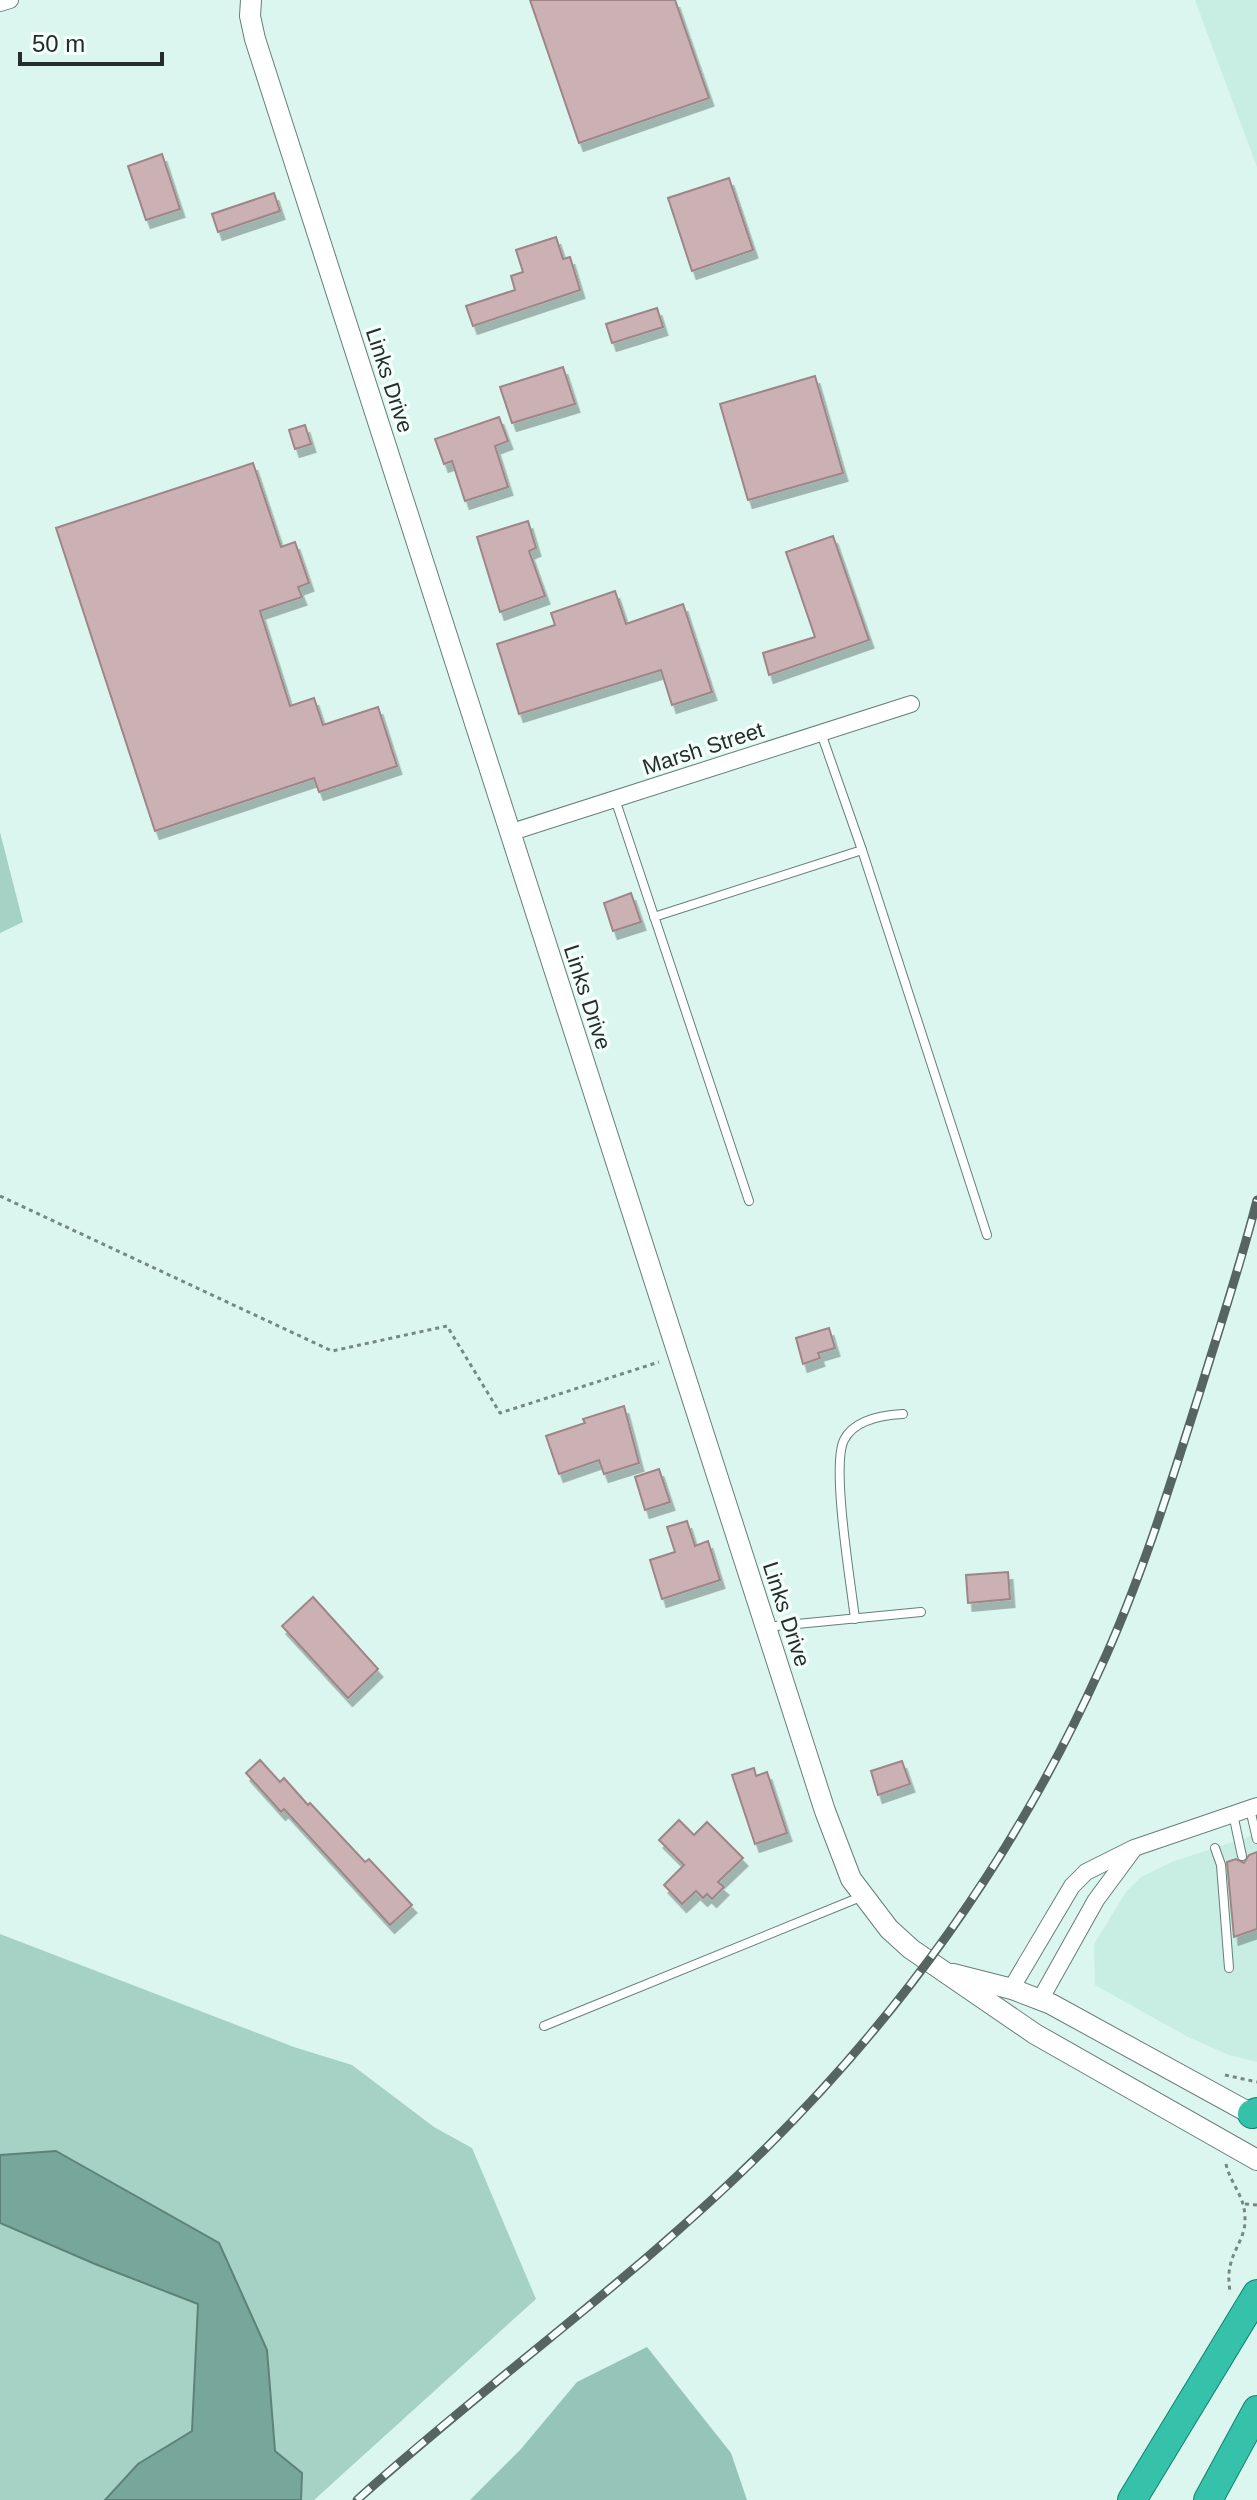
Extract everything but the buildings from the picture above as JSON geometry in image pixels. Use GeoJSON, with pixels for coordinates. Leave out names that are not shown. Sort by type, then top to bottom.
{"type":"FeatureCollection","features":[{"type":"Feature","properties":{"kind":"highway"},"geometry":{"type":"LineString","coordinates":[[1132,2500],[1243,2293]]}},
{"type":"Feature","properties":{"kind":"highway"},"geometry":{"type":"LineString","coordinates":[[1208,2500],[1257,2410]]}},
{"type":"Feature","properties":{"kind":"street"},"geometry":{"type":"LineString","coordinates":[[0,3],[10,0]]}},
{"type":"Feature","properties":{"kind":"street","name":"Links Drive"},"geometry":{"type":"LineString","coordinates":[[251,0],[250,16],[255,39],[678,1356],[833,1834],[851,1879],[897,1938],[1015,2021],[1257,2160]]}},
{"type":"Feature","properties":{"kind":"street","name":"Marsh Street"},"geometry":{"type":"LineString","coordinates":[[509,833],[911,704]]}},
{"type":"Feature","properties":{"kind":"street"},"geometry":{"type":"LineString","coordinates":[[1015,2021],[1011,1989],[1076,1882],[1097,1865],[1134,1848],[1254,1808]]}},
{"type":"Feature","properties":{"kind":"street"},"geometry":{"type":"LineString","coordinates":[[1015,2021],[1040,2000],[1096,1900],[1134,1848]]}},
{"type":"Feature","properties":{"kind":"street","name":"Links Drive"},"geometry":{"type":"LineString","coordinates":[[945,1972],[1040,2000],[1255,2114]]}},
{"type":"Feature","properties":{"kind":"lane"},"geometry":{"type":"LineString","coordinates":[[821,733],[987,1235]]}},
{"type":"Feature","properties":{"kind":"lane"},"geometry":{"type":"LineString","coordinates":[[615,799],[749,1201]]}},
{"type":"Feature","properties":{"kind":"lane"},"geometry":{"type":"LineString","coordinates":[[654,917],[862,850]]}},
{"type":"Feature","properties":{"kind":"lane"},"geometry":{"type":"LineString","coordinates":[[855,1619],[839,1470],[843,1442],[853,1429],[864,1422],[903,1414]]}},
{"type":"Feature","properties":{"kind":"lane"},"geometry":{"type":"LineString","coordinates":[[766,1627],[921,1612]]}},
{"type":"Feature","properties":{"kind":"lane"},"geometry":{"type":"LineString","coordinates":[[1254,1808],[1257,1839]]}},
{"type":"Feature","properties":{"kind":"lane"},"geometry":{"type":"LineString","coordinates":[[1233,1814],[1242,1856]]}},
{"type":"Feature","properties":{"kind":"lane"},"geometry":{"type":"LineString","coordinates":[[1215,1848],[1221,1865],[1229,1968]]}},
{"type":"Feature","properties":{"kind":"lane"},"geometry":{"type":"LineString","coordinates":[[544,2026],[863,1896]]}},
{"type":"Feature","properties":{"kind":"path"},"geometry":{"type":"LineString","coordinates":[[0,1196],[332,1351],[447,1326],[500,1413],[678,1356]]}},
{"type":"Feature","properties":{"kind":"path"},"geometry":{"type":"LineString","coordinates":[[1217,2137],[1228,2173],[1240,2192],[1243,2204],[1245,2227],[1229,2267],[1243,2293]]}},
{"type":"Feature","properties":{"kind":"path"},"geometry":{"type":"LineString","coordinates":[[1243,2204],[1257,2205]]}},
{"type":"Feature","properties":{"kind":"shaded area"},"geometry":{"type":"Polygon","coordinates":[[[1195,0],[1257,0],[1257,167],[1195,0]]]}},
{"type":"Feature","properties":{"kind":"shaded area"},"geometry":{"type":"Polygon","coordinates":[[[0,832],[23,922],[0,933],[0,832]]]}},
{"type":"Feature","properties":{"kind":"shaded area"},"geometry":{"type":"Polygon","coordinates":[[[1257,1834],[1257,2062],[1229,2055],[1188,2037],[1095,1985],[1094,1944],[1126,1892],[1141,1877],[1172,1862],[1257,1834]]]}},
{"type":"Feature","properties":{"kind":"shaded area"},"geometry":{"type":"Polygon","coordinates":[[[0,1934],[294,2047],[352,2065],[434,2127],[472,2148],[536,2299],[314,2500],[301,2500],[302,2473],[275,2451],[267,2350],[56,2151],[0,2155],[0,1934]]]}},
{"type":"Feature","properties":{"kind":"shaded area"},"geometry":{"type":"Polygon","coordinates":[[[56,2151],[219,2243],[267,2350],[275,2451],[302,2473],[301,2500],[105,2500],[138,2464],[192,2431],[198,2304],[0,2223],[0,2155],[56,2151]]]}},
{"type":"Feature","properties":{"kind":"shaded area"},"geometry":{"type":"Polygon","coordinates":[[[0,2223],[198,2304],[192,2432],[138,2464],[105,2500],[0,2500],[0,2223]]]}},
{"type":"Feature","properties":{"kind":"shaded area"},"geometry":{"type":"Polygon","coordinates":[[[647,2347],[731,2453],[747,2500],[470,2500],[521,2449],[577,2382],[647,2347]]]}},
{"type":"Feature","properties":{"kind":"railway"},"geometry":{"type":"LineString","coordinates":[[357,2500],[666,2241],[765,2149],[864,2041],[954,1925],[1032,1802],[1067,1737],[1114,1637],[1167,1495],[1257,1200]]}}]}
